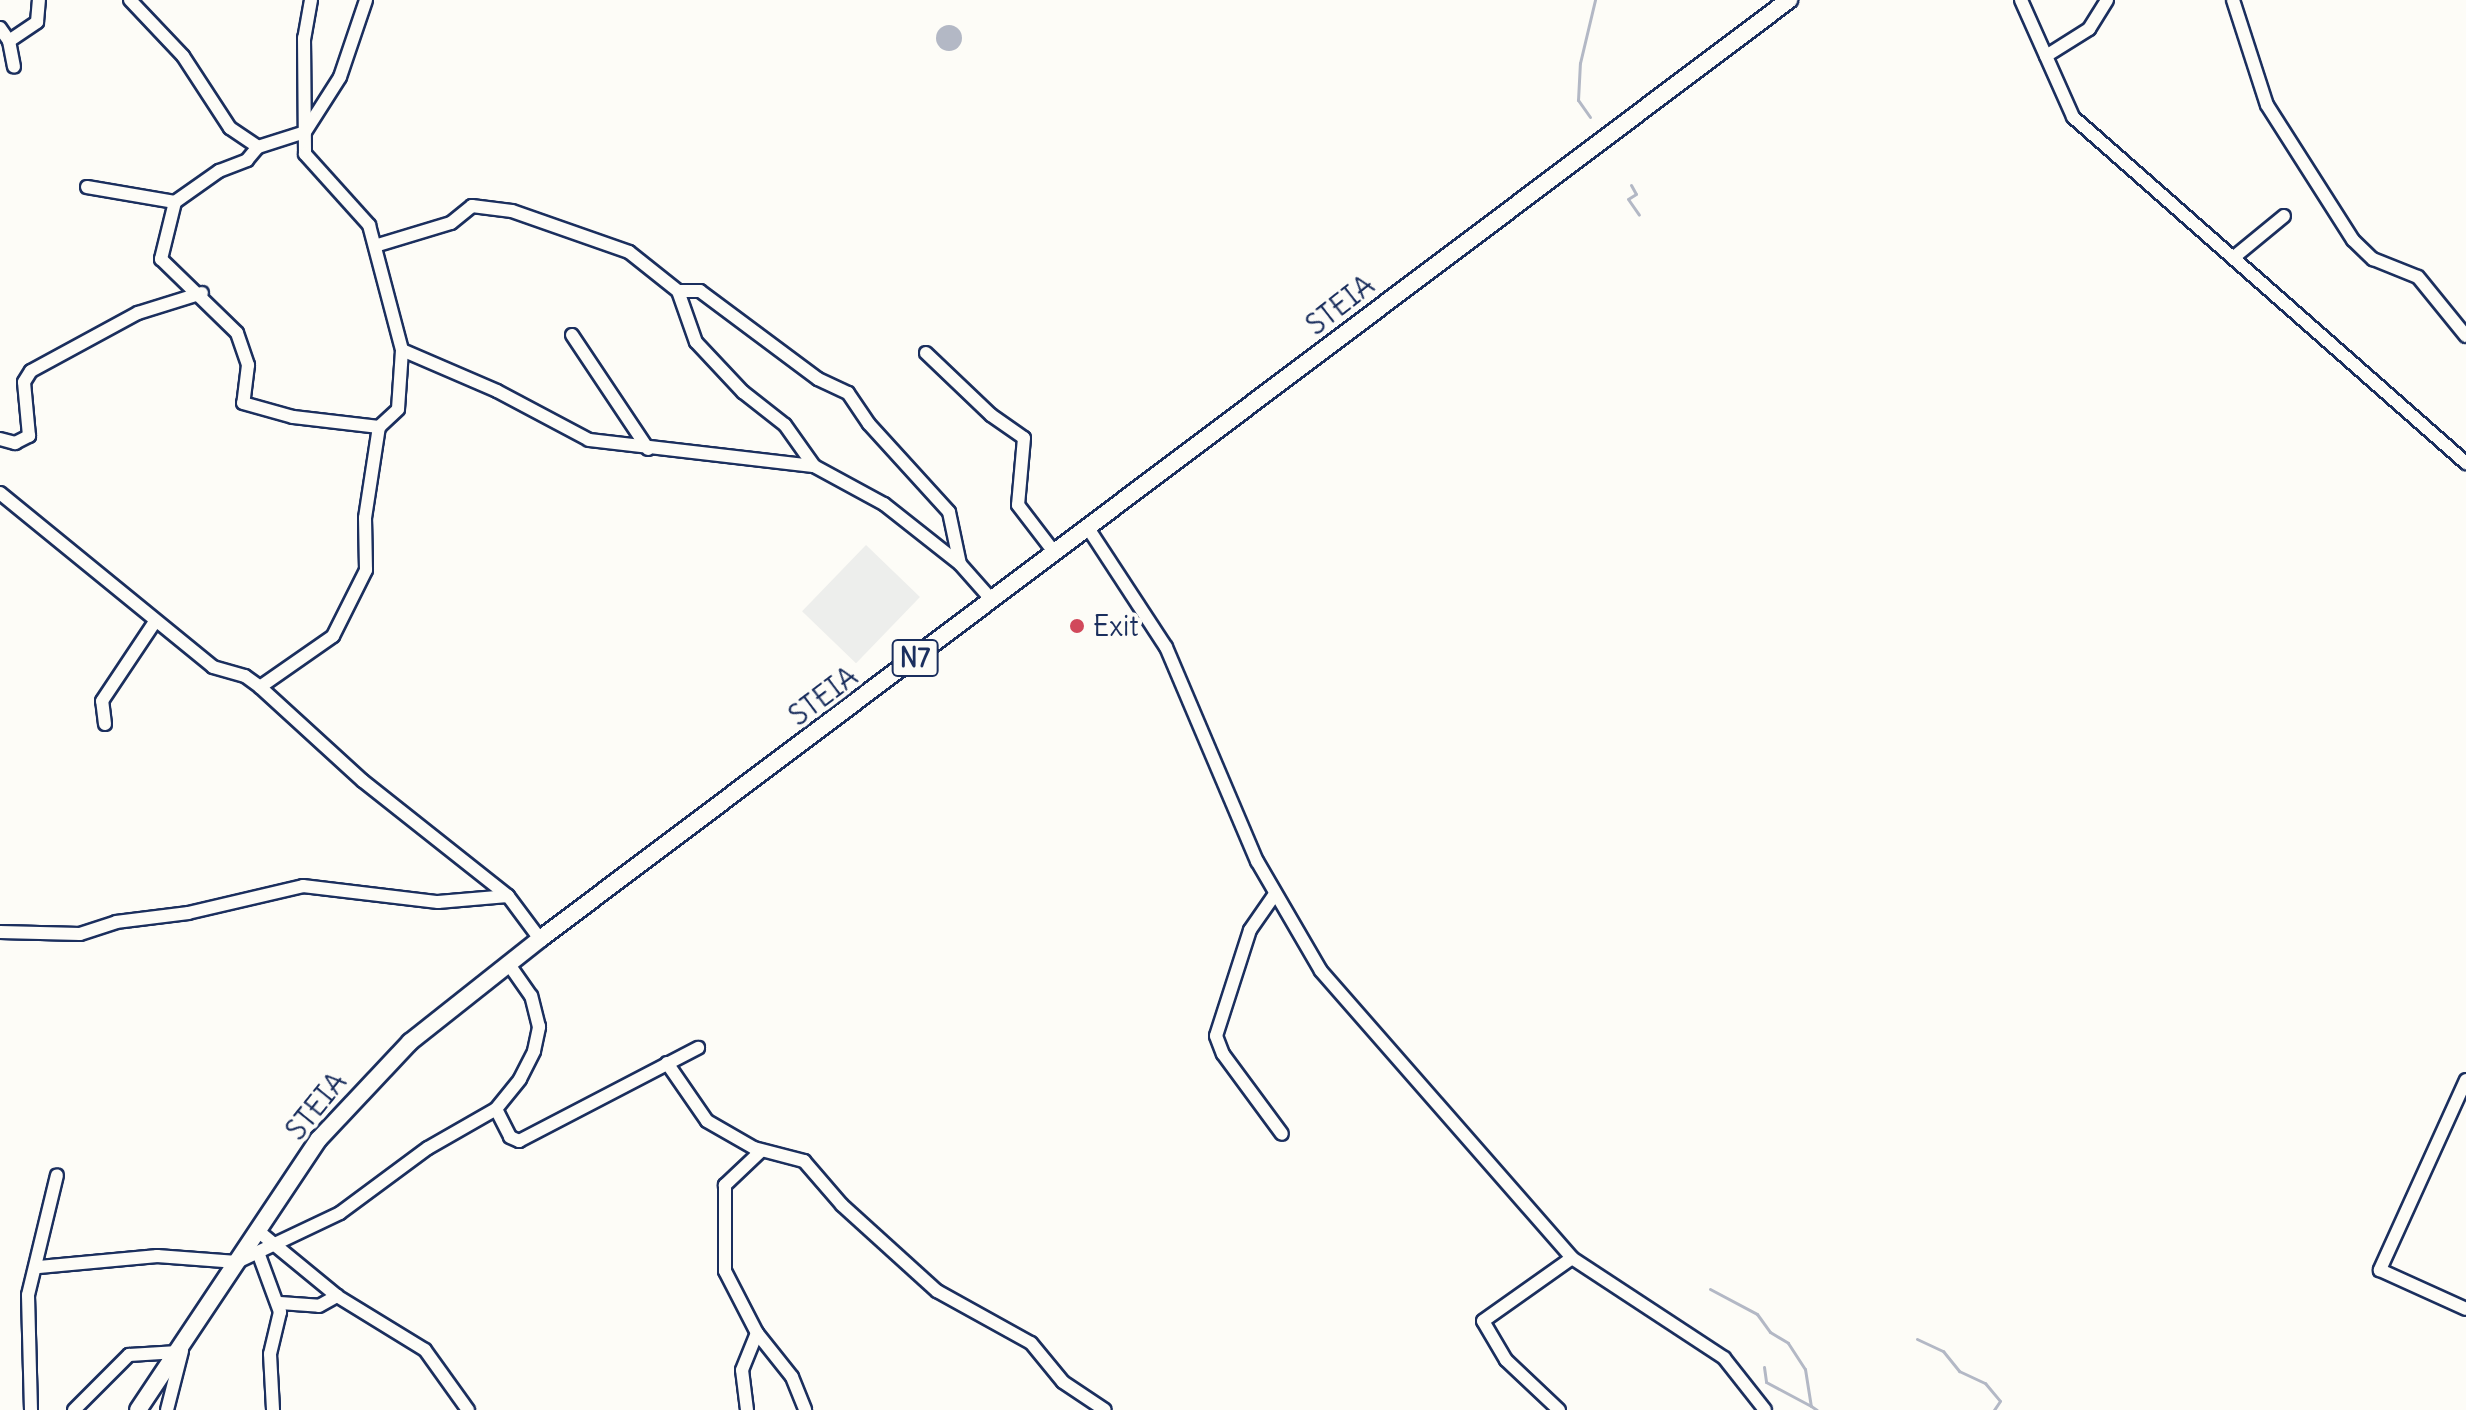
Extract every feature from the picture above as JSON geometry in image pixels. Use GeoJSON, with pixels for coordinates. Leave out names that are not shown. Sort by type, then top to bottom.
{"type":"FeatureCollection","features":[{"type":"Feature","properties":{"kind":"main road","name":"STEIA"},"geometry":{"type":"LineString","coordinates":[[138,1410],[319,1139],[376,1073],[540,939],[1789,0]]}},
{"type":"Feature","properties":{"kind":"street"},"geometry":{"type":"LineString","coordinates":[[9,41],[37,22],[39,0]]}},
{"type":"Feature","properties":{"kind":"street"},"geometry":{"type":"LineString","coordinates":[[130,0],[183,56],[230,128],[258,147]]}},
{"type":"Feature","properties":{"kind":"street"},"geometry":{"type":"LineString","coordinates":[[260,687],[333,636],[366,570],[365,518],[379,427],[398,409],[402,350],[378,245],[365,219],[308,160],[304,38],[311,0]]}},
{"type":"Feature","properties":{"kind":"street"},"geometry":{"type":"LineString","coordinates":[[366,0],[340,77],[305,132],[258,147],[247,160],[219,171],[175,202],[161,259],[202,293],[241,340],[248,365],[243,403],[293,417],[379,427]]}},
{"type":"Feature","properties":{"kind":"street"},"geometry":{"type":"LineString","coordinates":[[2021,0],[2073,117],[2466,463]]}},
{"type":"Feature","properties":{"kind":"street"},"geometry":{"type":"LineString","coordinates":[[2046,56],[2089,29],[2107,0]]}},
{"type":"Feature","properties":{"kind":"street"},"geometry":{"type":"LineString","coordinates":[[2233,0],[2267,105],[2353,240],[2373,259],[2418,277],[2466,336]]}},
{"type":"Feature","properties":{"kind":"street"},"geometry":{"type":"LineString","coordinates":[[0,28],[9,41],[14,67]]}},
{"type":"Feature","properties":{"kind":"street"},"geometry":{"type":"LineString","coordinates":[[87,187],[175,202]]}},
{"type":"Feature","properties":{"kind":"street"},"geometry":{"type":"LineString","coordinates":[[378,245],[451,223],[472,206],[512,211],[629,252],[678,291],[696,342],[743,392],[785,425],[814,466]]}},
{"type":"Feature","properties":{"kind":"street"},"geometry":{"type":"LineString","coordinates":[[2233,258],[2284,216]]}},
{"type":"Feature","properties":{"kind":"street"},"geometry":{"type":"LineString","coordinates":[[678,291],[700,291],[818,379],[848,393],[869,424],[949,512],[960,564]]}},
{"type":"Feature","properties":{"kind":"street"},"geometry":{"type":"LineString","coordinates":[[0,439],[15,443],[29,436],[24,382],[31,371],[138,313],[202,293]]}},
{"type":"Feature","properties":{"kind":"street"},"geometry":{"type":"LineString","coordinates":[[572,335],[648,449]]}},
{"type":"Feature","properties":{"kind":"street"},"geometry":{"type":"LineString","coordinates":[[402,350],[497,391],[578,437],[648,449],[814,466],[884,504],[960,564],[992,600]]}},
{"type":"Feature","properties":{"kind":"street"},"geometry":{"type":"LineString","coordinates":[[926,353],[991,415],[1024,438],[1018,505],[1054,552]]}},
{"type":"Feature","properties":{"kind":"street"},"geometry":{"type":"LineString","coordinates":[[0,493],[48,528],[154,623],[213,667],[245,676],[260,687],[363,781],[508,896],[540,939]]}},
{"type":"Feature","properties":{"kind":"street"},"geometry":{"type":"LineString","coordinates":[[1088,528],[1166,647],[1275,894],[1331,983],[1572,1258],[1724,1358],[1765,1410]]}},
{"type":"Feature","properties":{"kind":"street"},"geometry":{"type":"LineString","coordinates":[[105,724],[102,701],[154,623]]}},
{"type":"Feature","properties":{"kind":"street"},"geometry":{"type":"LineString","coordinates":[[0,932],[80,934],[116,922],[188,913],[303,886],[438,902],[508,896]]}},
{"type":"Feature","properties":{"kind":"street"},"geometry":{"type":"LineString","coordinates":[[1275,894],[1250,930],[1216,1036],[1223,1054],[1282,1134]]}},
{"type":"Feature","properties":{"kind":"street"},"geometry":{"type":"LineString","coordinates":[[39,1267],[157,1256],[237,1262],[279,1246],[340,1213],[428,1148],[496,1109],[520,1079],[539,1038],[531,996],[509,964]]}},
{"type":"Feature","properties":{"kind":"street"},"geometry":{"type":"LineString","coordinates":[[496,1109],[510,1137],[519,1141],[698,1048]]}},
{"type":"Feature","properties":{"kind":"street"},"geometry":{"type":"LineString","coordinates":[[667,1063],[707,1121],[761,1151],[804,1161],[909,1268],[947,1298],[1031,1343],[1063,1382],[1105,1410]]}},
{"type":"Feature","properties":{"kind":"street"},"geometry":{"type":"LineString","coordinates":[[2466,1080],[2380,1270],[2466,1309]]}},
{"type":"Feature","properties":{"kind":"street"},"geometry":{"type":"LineString","coordinates":[[761,1151],[725,1185],[721,1239],[728,1281],[757,1333],[788,1371],[805,1410]]}},
{"type":"Feature","properties":{"kind":"street"},"geometry":{"type":"LineString","coordinates":[[31,1410],[28,1295],[39,1267],[57,1175]]}},
{"type":"Feature","properties":{"kind":"street"},"geometry":{"type":"LineString","coordinates":[[258,1231],[337,1296],[425,1350],[468,1410]]}},
{"type":"Feature","properties":{"kind":"street"},"geometry":{"type":"LineString","coordinates":[[259,1255],[280,1303],[270,1354],[273,1410]]}},
{"type":"Feature","properties":{"kind":"street"},"geometry":{"type":"LineString","coordinates":[[1559,1410],[1506,1360],[1482,1325],[1484,1317],[1572,1258]]}},
{"type":"Feature","properties":{"kind":"street"},"geometry":{"type":"LineString","coordinates":[[280,1303],[319,1306],[337,1296]]}},
{"type":"Feature","properties":{"kind":"street"},"geometry":{"type":"LineString","coordinates":[[747,1410],[742,1370],[757,1333]]}},
{"type":"Feature","properties":{"kind":"street"},"geometry":{"type":"LineString","coordinates":[[74,1410],[129,1355],[181,1347],[167,1410]]}},
{"type":"Feature","properties":{"kind":"shaded area"},"geometry":{"type":"Polygon","coordinates":[[[949,25],[958,29],[962,38],[958,47],[949,51],[940,47],[936,38],[940,29],[949,25]]]}},
{"type":"Feature","properties":{"kind":"shaded area"},"geometry":{"type":"Polygon","coordinates":[[[866,545],[920,597],[856,663],[802,611],[866,545]]]}},
{"type":"Feature","properties":{"kind":"waterway"},"geometry":{"type":"LineString","coordinates":[[1590,117],[1578,100],[1580,63],[1595,0]]}},
{"type":"Feature","properties":{"kind":"waterway"},"geometry":{"type":"LineString","coordinates":[[1631,185],[1636,194],[1628,199],[1639,215]]}},
{"type":"Feature","properties":{"kind":"waterway"},"geometry":{"type":"LineString","coordinates":[[1710,1289],[1757,1314],[1770,1332],[1788,1343],[1805,1369],[1811,1406],[1817,1410]]}},
{"type":"Feature","properties":{"kind":"waterway"},"geometry":{"type":"LineString","coordinates":[[1917,1339],[1943,1351],[1959,1371],[1985,1383],[2000,1401],[1994,1410]]}},
{"type":"Feature","properties":{"kind":"waterway"},"geometry":{"type":"LineString","coordinates":[[1764,1367],[1766,1382],[1811,1406]]}},
{"type":"Feature","properties":{"kind":"place","name":"Exit"},"geometry":{"type":"Point","coordinates":[1077,626]}}]}
